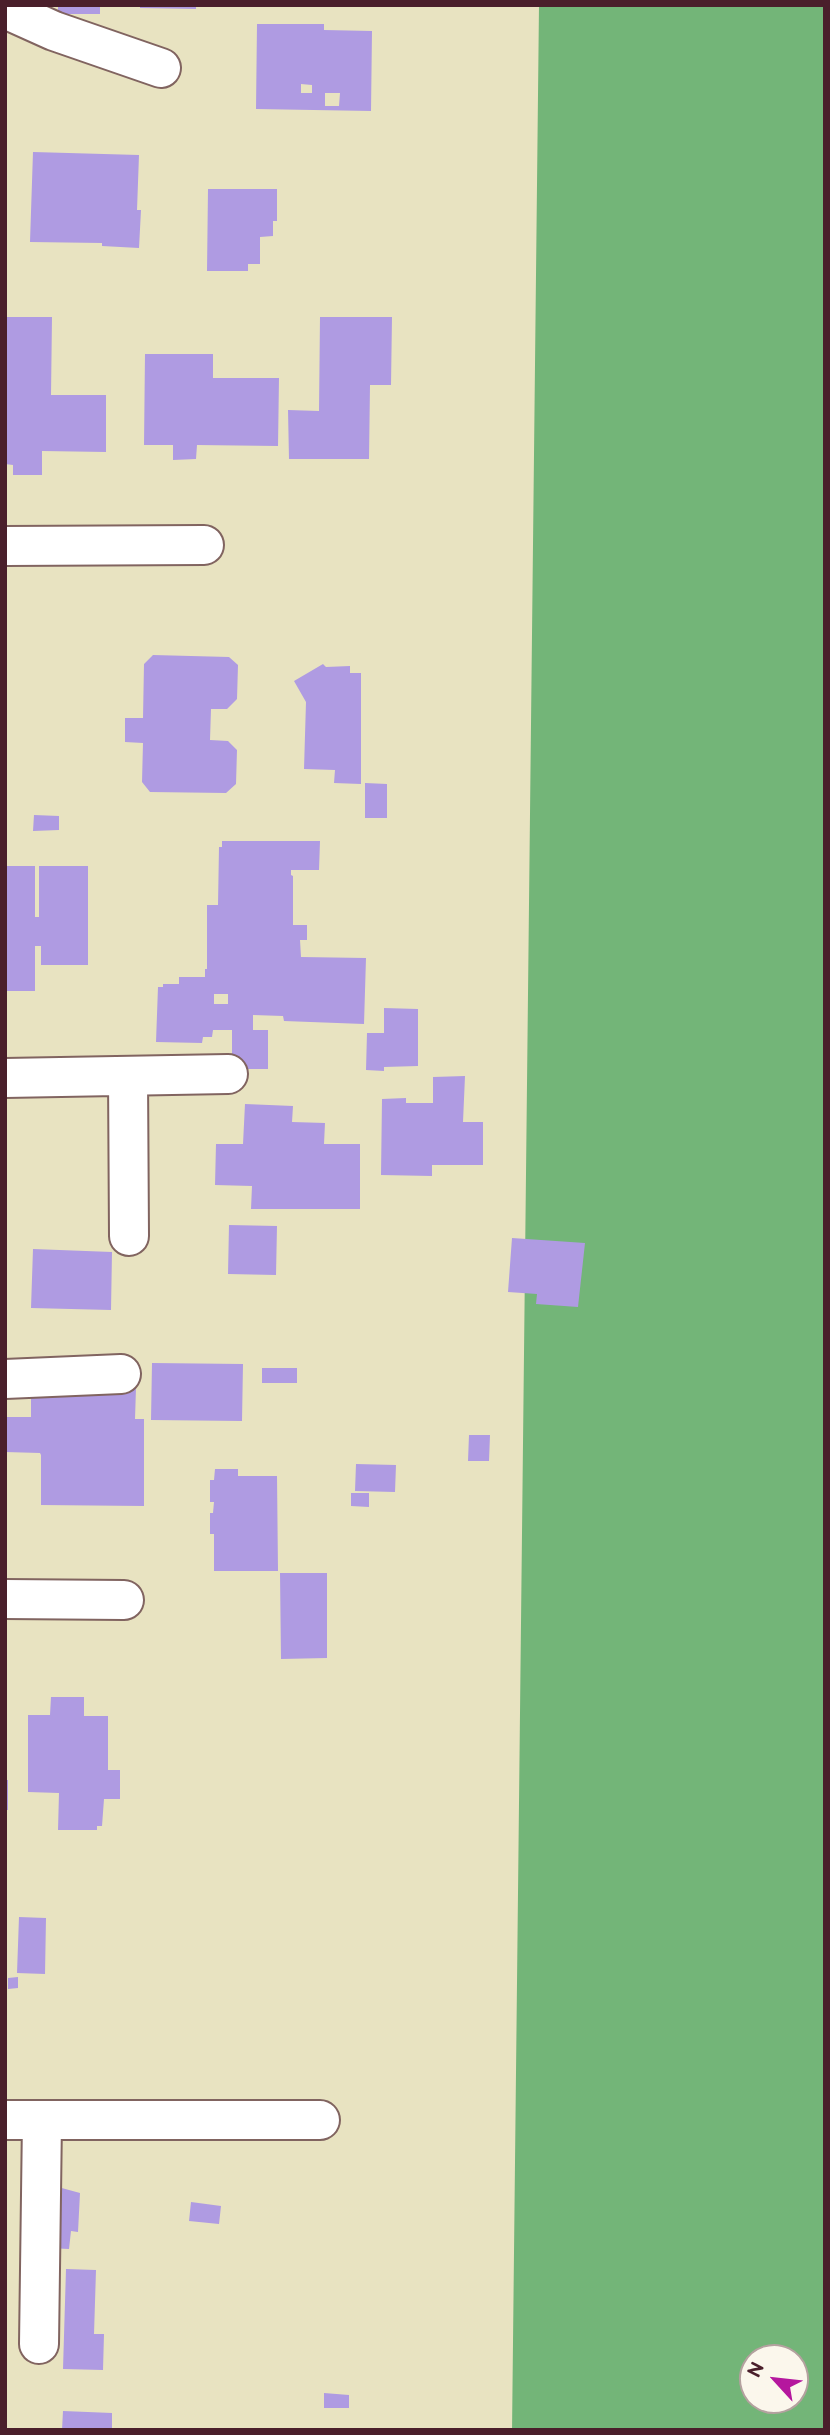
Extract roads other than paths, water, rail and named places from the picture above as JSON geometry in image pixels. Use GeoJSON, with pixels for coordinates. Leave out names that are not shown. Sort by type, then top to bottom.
{"type":"FeatureCollection","features":[{"type":"Feature","properties":{"kind":"street"},"geometry":{"type":"LineString","coordinates":[[5,9],[54,32],[161,68]]}},
{"type":"Feature","properties":{"kind":"street"},"geometry":{"type":"LineString","coordinates":[[5,22],[5,34]]}},
{"type":"Feature","properties":{"kind":"street"},"geometry":{"type":"LineString","coordinates":[[5,546],[204,545]]}},
{"type":"Feature","properties":{"kind":"street"},"geometry":{"type":"LineString","coordinates":[[5,1078],[228,1074]]}},
{"type":"Feature","properties":{"kind":"street"},"geometry":{"type":"LineString","coordinates":[[128,1076],[129,1236]]}},
{"type":"Feature","properties":{"kind":"street"},"geometry":{"type":"LineString","coordinates":[[5,1379],[121,1374]]}},
{"type":"Feature","properties":{"kind":"street"},"geometry":{"type":"LineString","coordinates":[[5,1599],[124,1600]]}},
{"type":"Feature","properties":{"kind":"street"},"geometry":{"type":"LineString","coordinates":[[39,2344],[24,2120],[320,2120]]}}]}
